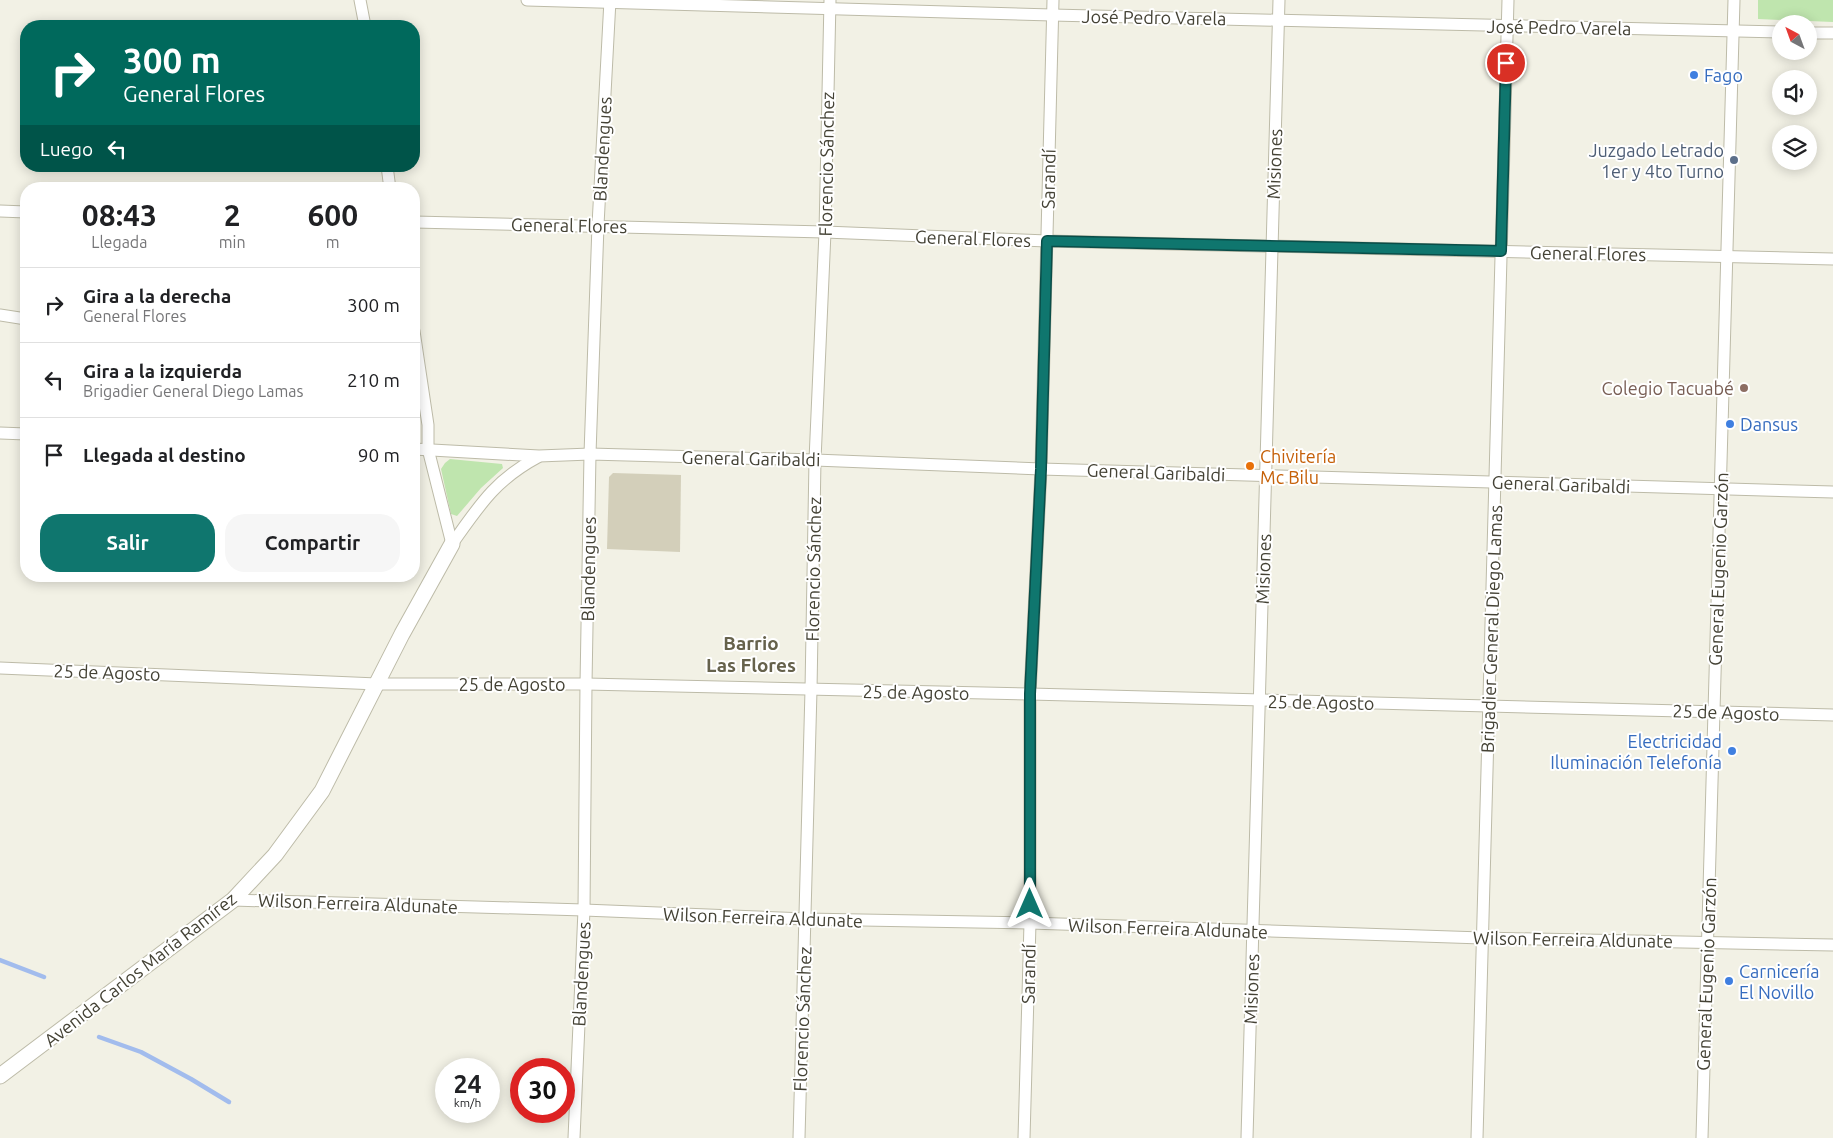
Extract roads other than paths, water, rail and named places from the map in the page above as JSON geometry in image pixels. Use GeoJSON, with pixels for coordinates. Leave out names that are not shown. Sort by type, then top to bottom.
{"type":"FeatureCollection","features":[{"type":"Feature","properties":{"kind":"street"},"geometry":{"type":"LineString","coordinates":[[360,0],[364,20]]}},
{"type":"Feature","properties":{"kind":"street","name":"José Pedro Varela"},"geometry":{"type":"LineString","coordinates":[[527,0],[830,4],[1052,15],[1772,32]]}},
{"type":"Feature","properties":{"kind":"street","name":"Sarandí"},"geometry":{"type":"LineString","coordinates":[[1024,1138],[1030,923],[1030,694],[1041,469],[1053,0]]}},
{"type":"Feature","properties":{"kind":"street","name":"Misiones"},"geometry":{"type":"LineString","coordinates":[[1247,1138],[1279,0]]}},
{"type":"Feature","properties":{"kind":"street","name":"Brigadier General Diego Lamas"},"geometry":{"type":"LineString","coordinates":[[1477,1138],[1508,0]]}},
{"type":"Feature","properties":{"kind":"street","name":"General Eugenio Garzón"},"geometry":{"type":"LineString","coordinates":[[1702,1138],[1734,0]]}},
{"type":"Feature","properties":{"kind":"street","name":"Blandengues"},"geometry":{"type":"LineString","coordinates":[[574,1138],[584,910],[590,454],[598,225],[610,1]]}},
{"type":"Feature","properties":{"kind":"street","name":"Florencio Sánchez"},"geometry":{"type":"LineString","coordinates":[[799,1138],[816,460],[825,232],[830,4]]}},
{"type":"Feature","properties":{"kind":"street"},"geometry":{"type":"LineString","coordinates":[[1818,33],[1833,33]]}},
{"type":"Feature","properties":{"kind":"street"},"geometry":{"type":"LineString","coordinates":[[0,211],[20,212]]}},
{"type":"Feature","properties":{"kind":"street","name":"General Flores"},"geometry":{"type":"LineString","coordinates":[[420,222],[598,225],[1047,241],[1833,259]]}},
{"type":"Feature","properties":{"kind":"street"},"geometry":{"type":"LineString","coordinates":[[0,316],[20,318]]}},
{"type":"Feature","properties":{"kind":"street"},"geometry":{"type":"LineString","coordinates":[[420,382],[428,425],[428,449],[452,544]]}},
{"type":"Feature","properties":{"kind":"street"},"geometry":{"type":"LineString","coordinates":[[0,433],[20,434]]}},
{"type":"Feature","properties":{"kind":"street","name":"General Garibaldi"},"geometry":{"type":"LineString","coordinates":[[420,449],[539,456],[590,454],[816,460],[1041,469],[1833,492]]}},
{"type":"Feature","properties":{"kind":"street","name":"General Garibaldi"},"geometry":{"type":"LineString","coordinates":[[452,544],[481,502],[499,483],[519,467],[539,456]]}},
{"type":"Feature","properties":{"kind":"street","name":"Avenida Carlos María Ramírez"},"geometry":{"type":"LineString","coordinates":[[0,1076],[233,900],[275,855],[322,791],[406,626],[452,544]]}},
{"type":"Feature","properties":{"kind":"street","name":"25 de Agosto"},"geometry":{"type":"LineString","coordinates":[[0,668],[377,684],[586,684],[1833,715]]}},
{"type":"Feature","properties":{"kind":"street","name":"Wilson Ferreira Aldunate"},"geometry":{"type":"LineString","coordinates":[[233,900],[584,910],[805,919],[1030,923],[1482,938],[1833,945]]}},
{"type":"Feature","properties":{"kind":"waterway"},"geometry":{"type":"LineString","coordinates":[[0,960],[44,977]]}},
{"type":"Feature","properties":{"kind":"waterway"},"geometry":{"type":"LineString","coordinates":[[99,1037],[141,1052],[229,1102]]}},
{"type":"Feature","properties":{"kind":"place","name":"Fago"},"geometry":{"type":"Point","coordinates":[1694,75]}},
{"type":"Feature","properties":{"kind":"place","name":"Juzgado Letrado 1er y 4to Turno"},"geometry":{"type":"Point","coordinates":[1734,160]}},
{"type":"Feature","properties":{"kind":"place","name":"Colegio Tacuabé"},"geometry":{"type":"Point","coordinates":[1744,388]}},
{"type":"Feature","properties":{"kind":"place","name":"Dansus"},"geometry":{"type":"Point","coordinates":[1730,424]}},
{"type":"Feature","properties":{"kind":"place","name":"Chivitería Mc Bilu"},"geometry":{"type":"Point","coordinates":[1250,466]}},
{"type":"Feature","properties":{"kind":"place","name":"Electricidad Iluminación Telefonía"},"geometry":{"type":"Point","coordinates":[1732,751]}},
{"type":"Feature","properties":{"kind":"place","name":"Carnicería El Novillo"},"geometry":{"type":"Point","coordinates":[1729,981]}},
{"type":"Feature","properties":{"kind":"district","name":"Barrio Las Flores"},"geometry":{"type":"Point","coordinates":[751,654]}}]}
